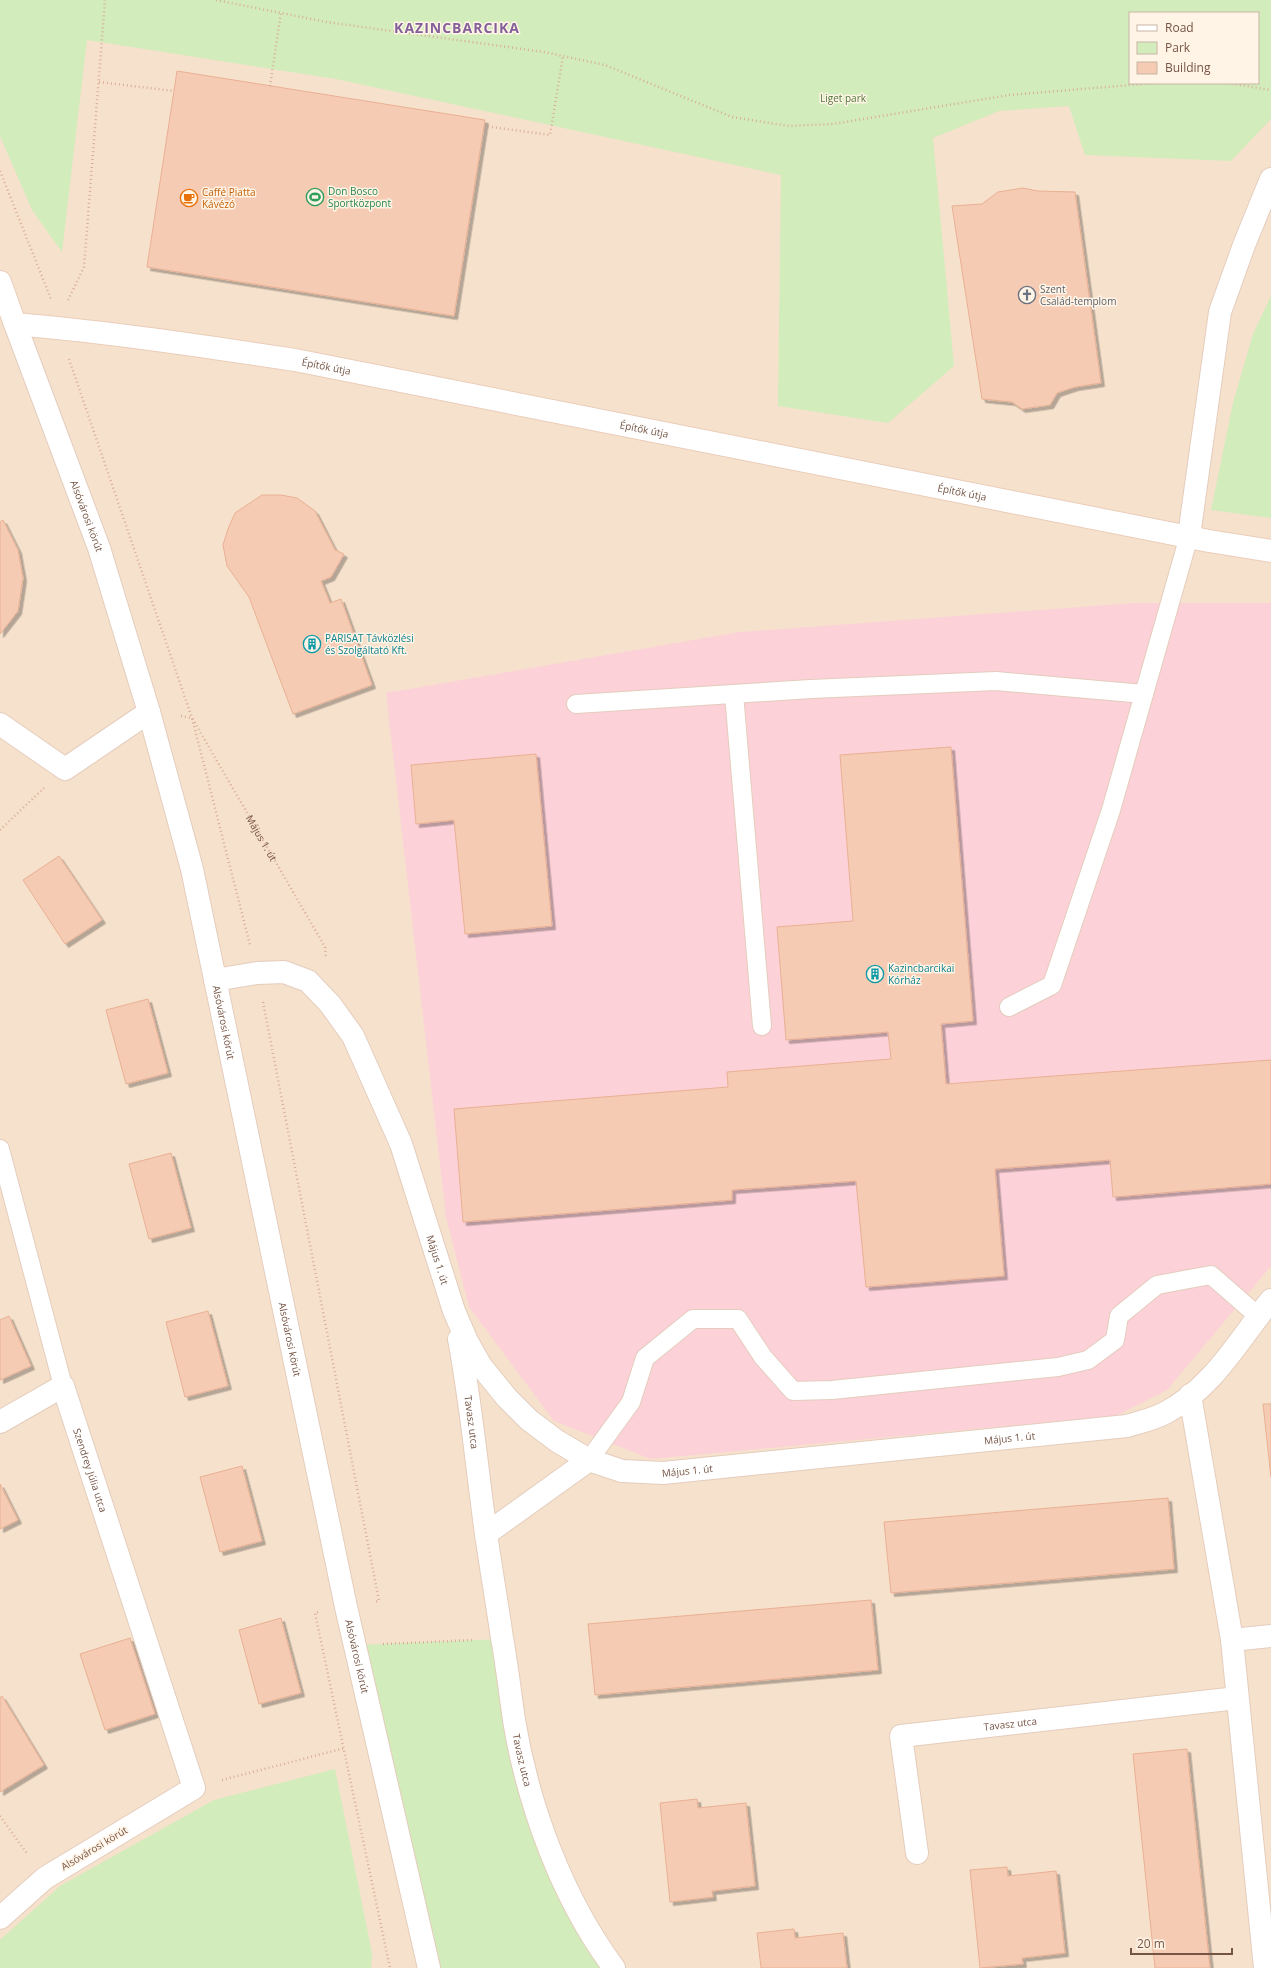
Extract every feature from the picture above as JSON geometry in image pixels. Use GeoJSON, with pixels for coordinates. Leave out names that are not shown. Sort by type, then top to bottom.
{"type":"FeatureCollection","features":[{"type":"Feature","properties":{"kind":"street"},"geometry":{"type":"LineString","coordinates":[[1189,536],[1220,312],[1244,245],[1271,179]]}},
{"type":"Feature","properties":{"kind":"street","name":"Alsóvárosi körút"},"geometry":{"type":"LineString","coordinates":[[0,282],[99,548],[149,712],[192,869],[346,1607],[356,1645],[429,1968]]}},
{"type":"Feature","properties":{"kind":"street","name":"Építők útja"},"geometry":{"type":"LineString","coordinates":[[15,324],[58,325],[295,360],[1271,551]]}},
{"type":"Feature","properties":{"kind":"street"},"geometry":{"type":"LineString","coordinates":[[0,724],[65,769],[149,712]]}},
{"type":"Feature","properties":{"kind":"street","name":"Május 1. út"},"geometry":{"type":"LineString","coordinates":[[215,980],[257,973],[284,972],[308,981],[330,1004],[353,1036],[401,1144],[454,1311],[467,1341],[481,1366],[507,1398],[529,1420],[557,1441],[589,1460],[622,1471],[663,1473],[1128,1426],[1165,1413],[1204,1386],[1227,1360],[1265,1308]]}},
{"type":"Feature","properties":{"kind":"street","name":"Tavasz utca"},"geometry":{"type":"LineString","coordinates":[[454,1311],[468,1386],[486,1534],[503,1639],[514,1721],[531,1792],[552,1856],[575,1906],[602,1952],[614,1968]]}},
{"type":"Feature","properties":{"kind":"street"},"geometry":{"type":"LineString","coordinates":[[0,1422],[63,1386]]}},
{"type":"Feature","properties":{"kind":"street","name":"Szendrey Júlia utca"},"geometry":{"type":"LineString","coordinates":[[63,1386],[194,1788]]}},
{"type":"Feature","properties":{"kind":"street"},"geometry":{"type":"LineString","coordinates":[[1190,1395],[1232,1640],[1265,1968]]}},
{"type":"Feature","properties":{"kind":"street"},"geometry":{"type":"LineString","coordinates":[[486,1534],[589,1460]]}},
{"type":"Feature","properties":{"kind":"street"},"geometry":{"type":"LineString","coordinates":[[1232,1640],[1271,1636]]}},
{"type":"Feature","properties":{"kind":"street","name":"Tavasz utca"},"geometry":{"type":"LineString","coordinates":[[917,1853],[901,1736],[1237,1698]]}},
{"type":"Feature","properties":{"kind":"street","name":"Alsóvárosi körút"},"geometry":{"type":"LineString","coordinates":[[0,1918],[45,1878],[194,1788]]}},
{"type":"Feature","properties":{"kind":"lane"},"geometry":{"type":"LineString","coordinates":[[1010,1007],[1052,985],[1111,810],[1189,536]]}},
{"type":"Feature","properties":{"kind":"lane"},"geometry":{"type":"LineString","coordinates":[[576,704],[734,694],[996,681],[1144,694]]}},
{"type":"Feature","properties":{"kind":"lane"},"geometry":{"type":"LineString","coordinates":[[734,694],[762,1026]]}},
{"type":"Feature","properties":{"kind":"lane","name":"Szendrey Júlia utca"},"geometry":{"type":"LineString","coordinates":[[0,1149],[63,1386]]}},
{"type":"Feature","properties":{"kind":"lane"},"geometry":{"type":"LineString","coordinates":[[589,1460],[631,1402],[645,1358],[692,1319],[738,1319],[763,1357],[793,1391],[832,1390],[1058,1367],[1088,1360],[1115,1340],[1119,1316],[1157,1285],[1212,1275],[1265,1308]]}},
{"type":"Feature","properties":{"kind":"path"},"geometry":{"type":"LineString","coordinates":[[58,325],[84,267],[100,82],[105,0]]}},
{"type":"Feature","properties":{"kind":"path"},"geometry":{"type":"LineString","coordinates":[[216,0],[326,22],[544,52],[563,56],[605,66],[732,117],[789,126],[833,124],[1009,95],[1143,84]]}},
{"type":"Feature","properties":{"kind":"path"},"geometry":{"type":"LineString","coordinates":[[270,86],[281,13]]}},
{"type":"Feature","properties":{"kind":"path"},"geometry":{"type":"LineString","coordinates":[[484,126],[550,135],[563,56]]}},
{"type":"Feature","properties":{"kind":"path"},"geometry":{"type":"LineString","coordinates":[[100,82],[174,91]]}},
{"type":"Feature","properties":{"kind":"path"},"geometry":{"type":"LineString","coordinates":[[1234,84],[1271,90]]}},
{"type":"Feature","properties":{"kind":"path"},"geometry":{"type":"LineString","coordinates":[[0,171],[48,290],[58,325]]}},
{"type":"Feature","properties":{"kind":"path","name":"Május 1. út"},"geometry":{"type":"LineString","coordinates":[[149,712],[192,718],[325,947],[330,1004]]}},
{"type":"Feature","properties":{"kind":"path"},"geometry":{"type":"LineString","coordinates":[[0,830],[65,769]]}},
{"type":"Feature","properties":{"kind":"path"},"geometry":{"type":"LineString","coordinates":[[346,1607],[315,1612],[345,1748],[390,1968]]}},
{"type":"Feature","properties":{"kind":"path"},"geometry":{"type":"LineString","coordinates":[[356,1645],[503,1639]]}},
{"type":"Feature","properties":{"kind":"path"},"geometry":{"type":"LineString","coordinates":[[194,1788],[377,1741]]}},
{"type":"Feature","properties":{"kind":"path"},"geometry":{"type":"LineString","coordinates":[[0,1816],[45,1878]]}},
{"type":"Feature","properties":{"kind":"shaded area"},"geometry":{"type":"Polygon","coordinates":[[[0,0],[1271,0],[1271,1968],[0,1968],[0,0]]]}},
{"type":"Feature","properties":{"kind":"shaded area"},"geometry":{"type":"Polygon","coordinates":[[[1134,603],[1271,603],[1271,1266],[1167,1390],[1116,1416],[651,1459],[554,1421],[469,1307],[446,1217],[386,693],[740,632],[1134,603]]]}},
{"type":"Feature","properties":{"kind":"green space","name":"Liget park"},"geometry":{"type":"Polygon","coordinates":[[[0,0],[1271,0],[1271,119],[1231,161],[1085,155],[1069,106],[999,111],[933,138],[954,366],[888,423],[778,406],[781,175],[336,79],[87,40],[62,252],[32,210],[0,136],[0,0]]]}},
{"type":"Feature","properties":{"kind":"green space"},"geometry":{"type":"Polygon","coordinates":[[[1271,296],[1271,518],[1211,510],[1233,403],[1253,334],[1271,296]]]}},
{"type":"Feature","properties":{"kind":"green space"},"geometry":{"type":"Polygon","coordinates":[[[503,1639],[531,1792],[614,1968],[429,1968],[356,1645],[503,1639]]]}},
{"type":"Feature","properties":{"kind":"green space"},"geometry":{"type":"Polygon","coordinates":[[[335,1769],[372,1953],[371,1968],[0,1968],[0,1940],[60,1886],[214,1800],[335,1769]]]}},
{"type":"Feature","properties":{"kind":"building","name":"Don Bosco Sportközpont"},"geometry":{"type":"Polygon","coordinates":[[[177,71],[485,120],[454,316],[147,267],[177,71]]]}},
{"type":"Feature","properties":{"kind":"building","name":"Szent Család-templom"},"geometry":{"type":"Polygon","coordinates":[[[1023,188],[1038,191],[1075,192],[1101,383],[1075,387],[1057,393],[1050,405],[1022,409],[1012,402],[982,399],[952,206],[982,204],[998,192],[1023,188]]]}},
{"type":"Feature","properties":{"kind":"building","name":"PARISAT Távközlési és Szolgáltató Kft."},"geometry":{"type":"Polygon","coordinates":[[[262,495],[281,495],[297,498],[315,511],[335,550],[344,554],[331,577],[321,581],[330,603],[341,599],[372,685],[293,714],[249,597],[227,566],[223,545],[235,513],[262,495]]]}},
{"type":"Feature","properties":{"kind":"building"},"geometry":{"type":"Polygon","coordinates":[[[3,520],[18,550],[23,578],[18,611],[0,634],[0,522],[3,520]]]}},
{"type":"Feature","properties":{"kind":"building","name":"Kazincbarcikai Kórház"},"geometry":{"type":"Polygon","coordinates":[[[951,747],[973,1021],[941,1024],[946,1084],[1271,1060],[1271,1184],[1113,1197],[1110,1160],[995,1169],[1004,1276],[866,1287],[856,1181],[732,1190],[732,1200],[463,1222],[454,1109],[728,1087],[727,1072],[891,1059],[888,1032],[786,1040],[777,927],[853,921],[840,755],[951,747]]]}},
{"type":"Feature","properties":{"kind":"building"},"geometry":{"type":"Polygon","coordinates":[[[536,754],[552,926],[465,934],[454,820],[416,824],[411,765],[536,754]]]}},
{"type":"Feature","properties":{"kind":"building"},"geometry":{"type":"Polygon","coordinates":[[[59,856],[102,920],[65,944],[23,880],[59,856]]]}},
{"type":"Feature","properties":{"kind":"building"},"geometry":{"type":"Polygon","coordinates":[[[148,999],[168,1073],[126,1084],[106,1010],[148,999]]]}},
{"type":"Feature","properties":{"kind":"building"},"geometry":{"type":"Polygon","coordinates":[[[171,1153],[191,1228],[149,1239],[129,1164],[171,1153]]]}},
{"type":"Feature","properties":{"kind":"building"},"geometry":{"type":"Polygon","coordinates":[[[208,1311],[228,1386],[185,1397],[166,1322],[208,1311]]]}},
{"type":"Feature","properties":{"kind":"building"},"geometry":{"type":"Polygon","coordinates":[[[9,1316],[31,1366],[0,1380],[0,1320],[9,1316]]]}},
{"type":"Feature","properties":{"kind":"building"},"geometry":{"type":"Polygon","coordinates":[[[1263,1404],[1271,1404],[1271,1477],[1263,1404]]]}},
{"type":"Feature","properties":{"kind":"building"},"geometry":{"type":"Polygon","coordinates":[[[242,1466],[262,1541],[220,1552],[200,1477],[242,1466]]]}},
{"type":"Feature","properties":{"kind":"building"},"geometry":{"type":"Polygon","coordinates":[[[0,1484],[18,1520],[0,1529],[0,1484]]]}},
{"type":"Feature","properties":{"kind":"building"},"geometry":{"type":"Polygon","coordinates":[[[1168,1498],[1174,1569],[891,1593],[884,1522],[1168,1498]]]}},
{"type":"Feature","properties":{"kind":"building"},"geometry":{"type":"Polygon","coordinates":[[[871,1600],[878,1670],[595,1695],[588,1624],[871,1600]]]}},
{"type":"Feature","properties":{"kind":"building"},"geometry":{"type":"Polygon","coordinates":[[[281,1618],[301,1693],[259,1704],[239,1630],[281,1618]]]}},
{"type":"Feature","properties":{"kind":"building"},"geometry":{"type":"Polygon","coordinates":[[[130,1638],[155,1714],[105,1730],[80,1654],[130,1638]]]}},
{"type":"Feature","properties":{"kind":"building"},"geometry":{"type":"Polygon","coordinates":[[[2,1696],[44,1765],[0,1792],[0,1698],[2,1696]]]}},
{"type":"Feature","properties":{"kind":"building"},"geometry":{"type":"Polygon","coordinates":[[[1187,1749],[1210,1968],[1155,1968],[1133,1754],[1187,1749]]]}},
{"type":"Feature","properties":{"kind":"building"},"geometry":{"type":"Polygon","coordinates":[[[697,1799],[698,1808],[746,1803],[755,1886],[712,1891],[713,1897],[670,1902],[660,1803],[697,1799]]]}},
{"type":"Feature","properties":{"kind":"building"},"geometry":{"type":"Polygon","coordinates":[[[1007,1867],[1008,1876],[1056,1871],[1065,1953],[1022,1958],[1023,1964],[980,1968],[970,1870],[1007,1867]]]}},
{"type":"Feature","properties":{"kind":"building"},"geometry":{"type":"Polygon","coordinates":[[[794,1929],[795,1938],[843,1933],[847,1968],[761,1968],[757,1933],[794,1929]]]}},
{"type":"Feature","properties":{"kind":"place","name":"Don Bosco Sportközpont"},"geometry":{"type":"Point","coordinates":[315,197]}},
{"type":"Feature","properties":{"kind":"place","name":"Caffé Piatta Kávézó"},"geometry":{"type":"Point","coordinates":[189,198]}},
{"type":"Feature","properties":{"kind":"place","name":"Szent Család-templom"},"geometry":{"type":"Point","coordinates":[1027,295]}},
{"type":"Feature","properties":{"kind":"place","name":"PARISAT Távközlési és Szolgáltató Kft."},"geometry":{"type":"Point","coordinates":[312,644]}},
{"type":"Feature","properties":{"kind":"place","name":"Kazincbarcikai Kórház"},"geometry":{"type":"Point","coordinates":[875,974]}},
{"type":"Feature","properties":{"kind":"district","name":"KAZINCBARCIKA"},"geometry":{"type":"Point","coordinates":[457,28]}}]}
